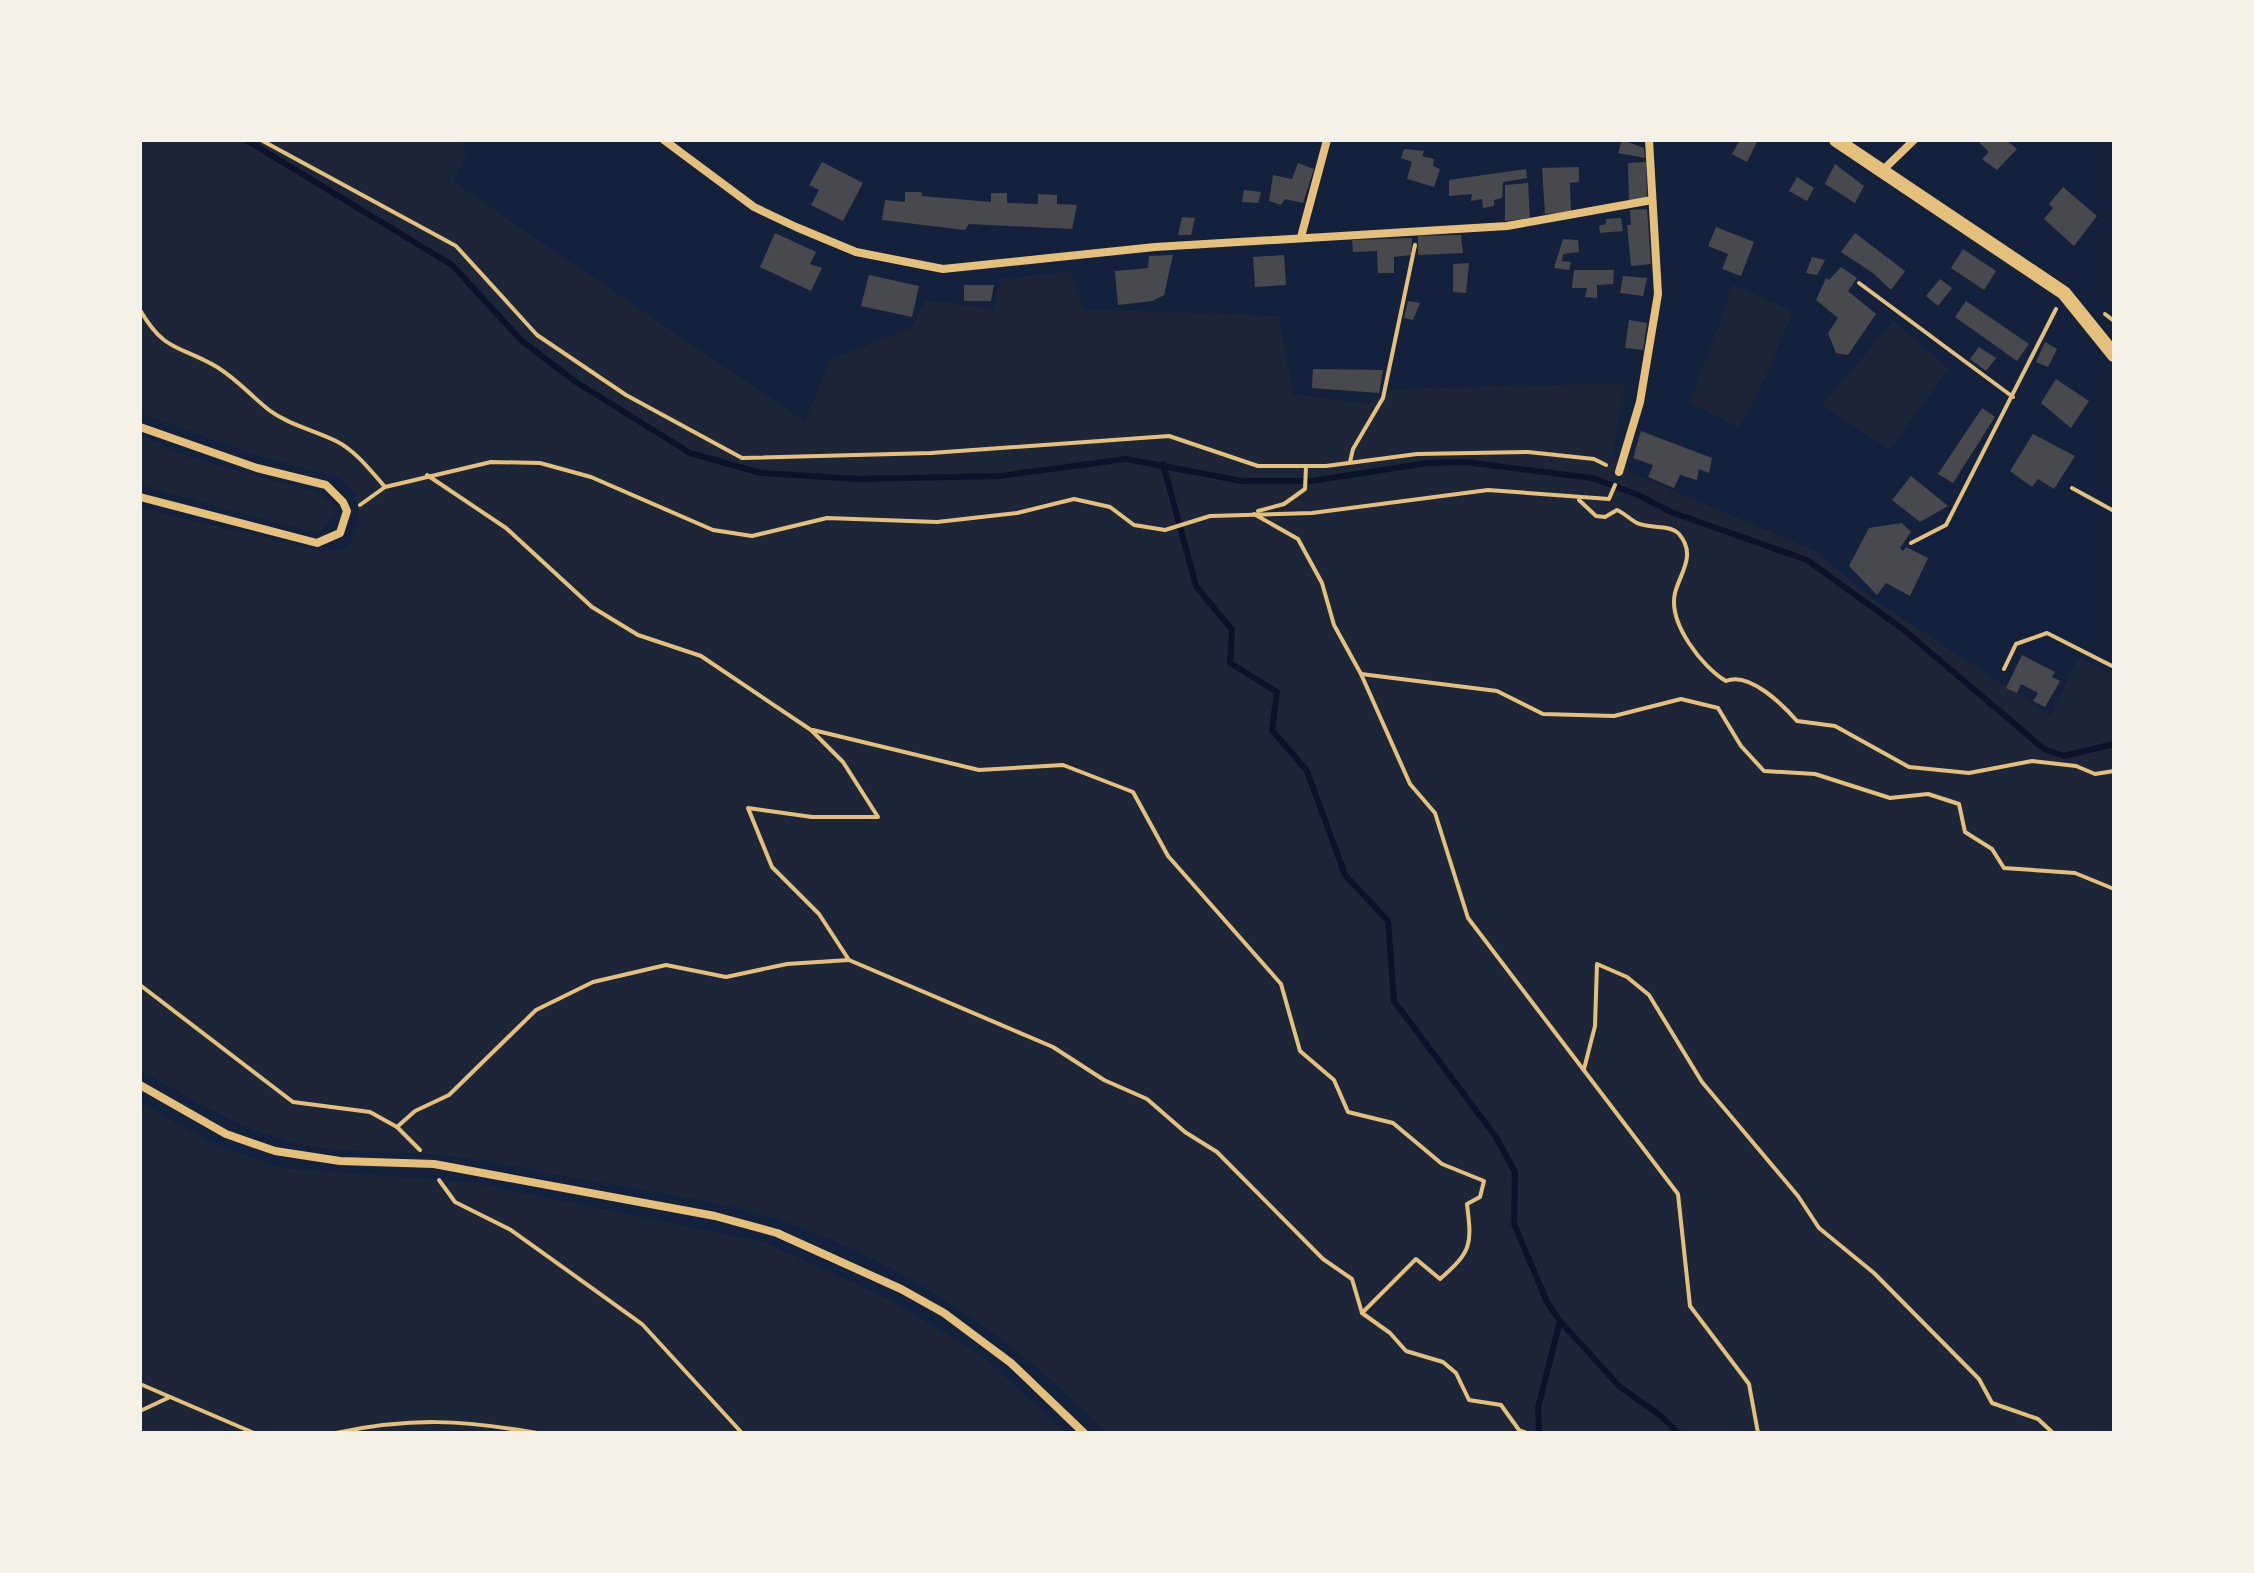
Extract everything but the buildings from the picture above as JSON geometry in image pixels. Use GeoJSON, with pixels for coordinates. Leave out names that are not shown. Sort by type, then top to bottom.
{"type":"FeatureCollection","features":[{"type":"Feature","properties":{"kind":"street"},"geometry":{"type":"LineString","coordinates":[[664,140],[754,207],[856,252],[943,269],[993,267],[1155,247],[1522,224],[1652,200]]}},
{"type":"Feature","properties":{"kind":"street"},"geometry":{"type":"LineString","coordinates":[[1301,237],[1327,140]]}},
{"type":"Feature","properties":{"kind":"street"},"geometry":{"type":"LineString","coordinates":[[1619,472],[1640,402],[1658,294],[1649,140]]}},
{"type":"Feature","properties":{"kind":"street"},"geometry":{"type":"LineString","coordinates":[[1836,140],[2064,293],[2114,355]]}},
{"type":"Feature","properties":{"kind":"street"},"geometry":{"type":"LineString","coordinates":[[1882,171],[1914,140]]}},
{"type":"Feature","properties":{"kind":"street"},"geometry":{"type":"LineString","coordinates":[[140,427],[257,468],[326,485],[343,502],[347,511],[340,533],[317,543],[140,497]]}},
{"type":"Feature","properties":{"kind":"street"},"geometry":{"type":"LineString","coordinates":[[140,1085],[218,1130],[257,1146],[340,1161],[434,1164],[715,1216],[777,1233],[901,1289],[944,1313],[1011,1363],[1084,1433]]}},
{"type":"Feature","properties":{"kind":"path"},"geometry":{"type":"LineString","coordinates":[[261,140],[456,246],[537,335],[626,395],[742,458],[931,453],[1169,436],[1258,466],[1306,467],[1417,454],[1528,452],[1594,459],[1619,472]]}},
{"type":"Feature","properties":{"kind":"path"},"geometry":{"type":"LineString","coordinates":[[1350,462],[1353,449],[1383,398],[1417,232]]}},
{"type":"Feature","properties":{"kind":"path"},"geometry":{"type":"LineString","coordinates":[[1859,283],[2013,397]]}},
{"type":"Feature","properties":{"kind":"path"},"geometry":{"type":"LineString","coordinates":[[1911,543],[1946,525],[2064,293]]}},
{"type":"Feature","properties":{"kind":"path"},"geometry":{"type":"LineString","coordinates":[[140,310],[152,331],[173,349],[207,361],[243,384],[269,410],[302,429],[338,442],[362,461],[385,487]]}},
{"type":"Feature","properties":{"kind":"path"},"geometry":{"type":"LineString","coordinates":[[347,511],[385,487],[491,462],[540,463],[591,477],[713,530],[752,536],[827,518],[937,522],[1017,513],[1074,499],[1110,507],[1134,525],[1165,530],[1210,516],[1312,513],[1488,490],[1539,492],[1578,499],[1609,499],[1612,494]]}},
{"type":"Feature","properties":{"kind":"path"},"geometry":{"type":"LineString","coordinates":[[1252,513],[1284,504],[1305,489],[1306,467]]}},
{"type":"Feature","properties":{"kind":"path"},"geometry":{"type":"LineString","coordinates":[[427,475],[506,528],[592,607],[638,635],[701,656],[811,730],[843,762],[878,817],[812,817],[748,808],[772,867],[819,914],[849,960]]}},
{"type":"Feature","properties":{"kind":"path"},"geometry":{"type":"LineString","coordinates":[[2072,488],[2114,511]]}},
{"type":"Feature","properties":{"kind":"path"},"geometry":{"type":"LineString","coordinates":[[1578,499],[1596,516],[1605,517],[1617,510],[1634,523],[1671,529],[1679,535],[1687,553],[1686,570],[1674,595],[1682,632],[1698,657],[1726,681],[1739,680],[1780,701],[1797,721],[1835,726],[1909,767],[1969,773],[2032,761],[2076,766],[2095,774],[2114,771]]}},
{"type":"Feature","properties":{"kind":"path"},"geometry":{"type":"LineString","coordinates":[[1252,513],[1298,539],[1322,583],[1334,625],[1361,674],[1410,784],[1435,813],[1468,918],[1678,1194],[1690,1306],[1749,1384],[1758,1433]]}},
{"type":"Feature","properties":{"kind":"path"},"geometry":{"type":"LineString","coordinates":[[2004,669],[2016,644],[2047,633],[2114,667]]}},
{"type":"Feature","properties":{"kind":"path"},"geometry":{"type":"LineString","coordinates":[[1361,674],[1497,691],[1543,714],[1614,716],[1681,699],[1718,708],[1741,746],[1764,771],[1815,774],[1890,798],[1928,794],[1959,804],[1965,832],[1992,849],[2004,868],[2075,873],[2114,889]]}},
{"type":"Feature","properties":{"kind":"path"},"geometry":{"type":"LineString","coordinates":[[811,730],[979,770],[1063,765],[1133,792],[1168,856],[1281,984],[1300,1051],[1334,1080],[1348,1112],[1393,1123],[1442,1164],[1484,1181],[1480,1197],[1467,1204],[1471,1232],[1465,1258],[1440,1279],[1416,1259],[1362,1313]]}},
{"type":"Feature","properties":{"kind":"path"},"geometry":{"type":"LineString","coordinates":[[397,1127],[415,1111],[449,1095],[536,1010],[593,982],[666,965],[726,977],[787,964],[849,960],[1053,1047],[1104,1080],[1147,1099],[1185,1132],[1217,1152],[1323,1259],[1352,1279],[1362,1313],[1390,1333],[1406,1351],[1443,1362],[1456,1373],[1469,1400],[1501,1405],[1519,1430],[1527,1433]]}},
{"type":"Feature","properties":{"kind":"path"},"geometry":{"type":"LineString","coordinates":[[1583,1069],[1595,1026],[1597,964],[1627,977],[1649,995],[1702,1082],[1798,1196],[1819,1228],[1874,1273],[1979,1379],[1992,1403],[2038,1419],[2053,1433]]}},
{"type":"Feature","properties":{"kind":"path"},"geometry":{"type":"LineString","coordinates":[[140,985],[293,1102],[370,1112],[397,1127],[434,1164],[441,1186],[455,1202],[511,1230],[642,1324],[742,1433]]}},
{"type":"Feature","properties":{"kind":"path"},"geometry":{"type":"LineString","coordinates":[[140,1384],[254,1433]]}},
{"type":"Feature","properties":{"kind":"path"},"geometry":{"type":"LineString","coordinates":[[140,1411],[170,1397]]}},
{"type":"Feature","properties":{"kind":"path"},"geometry":{"type":"LineString","coordinates":[[336,1433],[390,1421],[436,1420],[537,1433]]}},
{"type":"Feature","properties":{"kind":"shaded area"},"geometry":{"type":"Polygon","coordinates":[[[140,140],[462,140],[466,153],[454,182],[805,422],[830,360],[912,327],[926,300],[993,309],[1001,279],[1071,271],[1083,309],[1279,316],[1293,394],[1368,404],[1395,389],[1625,383],[1613,454],[1633,474],[1814,550],[1872,598],[2051,716],[2078,657],[2114,675],[2114,1433],[1106,1433],[1028,1360],[938,1296],[891,1268],[791,1224],[702,1201],[483,1161],[429,1154],[331,1149],[293,1142],[232,1121],[140,1071],[140,508],[325,552],[349,547],[359,521],[355,493],[338,477],[255,455],[140,413],[140,140]]]}},
{"type":"Feature","properties":{"kind":"shaded area"},"geometry":{"type":"Polygon","coordinates":[[[1733,285],[1793,311],[1770,367],[1739,428],[1690,403],[1733,285]]]}},
{"type":"Feature","properties":{"kind":"shaded area"},"geometry":{"type":"Polygon","coordinates":[[[1893,321],[1949,369],[1889,450],[1822,405],[1893,321]]]}},
{"type":"Feature","properties":{"kind":"shaded area"},"geometry":{"type":"Polygon","coordinates":[[[140,435],[186,456],[315,492],[332,502],[336,513],[319,532],[303,530],[140,485],[140,435]]]}},
{"type":"Feature","properties":{"kind":"shaded area"},"geometry":{"type":"Polygon","coordinates":[[[140,1102],[216,1145],[282,1168],[470,1182],[764,1242],[893,1301],[984,1357],[1066,1433],[140,1433],[140,1102]]]}},
{"type":"Feature","properties":{"kind":"waterway"},"geometry":{"type":"LineString","coordinates":[[246,140],[452,265],[522,341],[576,382],[690,453],[761,473],[858,479],[1000,476],[1126,459],[1242,481],[1312,481],[1427,463],[1465,462],[1592,478],[1638,495],[1671,512],[1807,560],[1904,630],[2044,749],[2064,756],[2114,744]]}},
{"type":"Feature","properties":{"kind":"waterway"},"geometry":{"type":"LineString","coordinates":[[1163,464],[1196,586],[1232,630],[1230,663],[1277,692],[1272,730],[1307,771],[1345,875],[1388,921],[1394,1001],[1496,1137],[1515,1172],[1514,1224],[1547,1302],[1560,1321],[1538,1408],[1539,1433]]}},
{"type":"Feature","properties":{"kind":"waterway"},"geometry":{"type":"LineString","coordinates":[[1560,1321],[1619,1386],[1661,1416],[1678,1433]]}}]}
